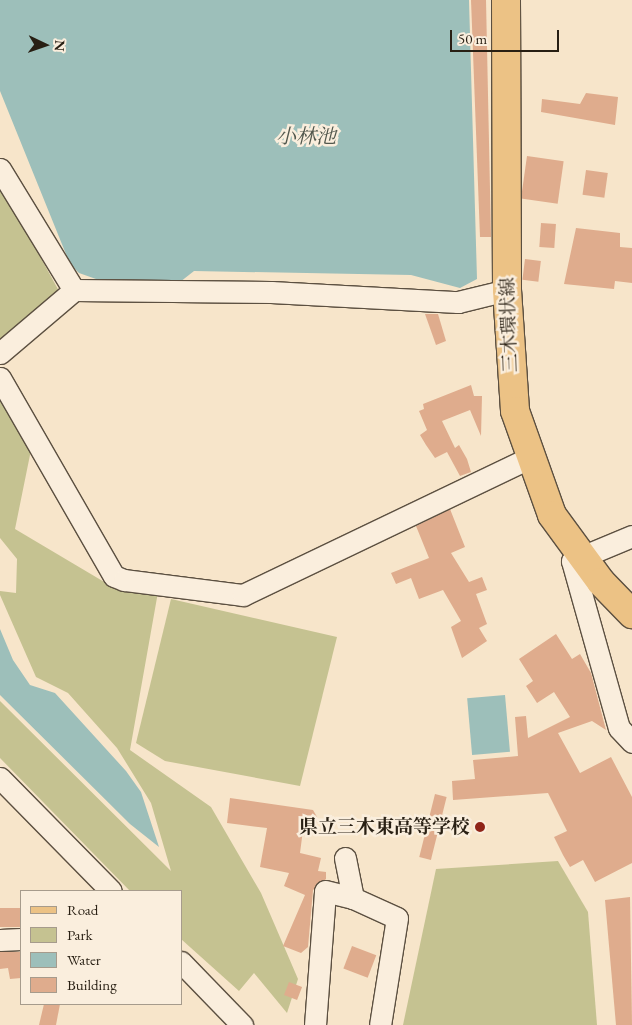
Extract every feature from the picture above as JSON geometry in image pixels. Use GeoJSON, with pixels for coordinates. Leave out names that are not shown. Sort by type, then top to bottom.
{"type":"FeatureCollection","features":[{"type":"Feature","properties":{"kind":"main road","name":"三木環状線"},"geometry":{"type":"LineString","coordinates":[[506,0],[507,290],[514,411],[528,458],[552,515],[580,556],[632,614]]}},
{"type":"Feature","properties":{"kind":"street"},"geometry":{"type":"LineString","coordinates":[[0,169],[74,290]]}},
{"type":"Feature","properties":{"kind":"street"},"geometry":{"type":"LineString","coordinates":[[0,353],[74,290],[271,292],[458,302],[507,290]]}},
{"type":"Feature","properties":{"kind":"street"},"geometry":{"type":"LineString","coordinates":[[0,378],[114,576],[124,580],[243,595],[528,458]]}},
{"type":"Feature","properties":{"kind":"street"},"geometry":{"type":"LineString","coordinates":[[632,536],[580,556],[572,561],[619,728],[632,742]]}},
{"type":"Feature","properties":{"kind":"street"},"geometry":{"type":"LineString","coordinates":[[0,778],[111,890]]}},
{"type":"Feature","properties":{"kind":"street"},"geometry":{"type":"LineString","coordinates":[[345,858],[353,898]]}},
{"type":"Feature","properties":{"kind":"street"},"geometry":{"type":"LineString","coordinates":[[315,1025],[324,891],[353,898],[397,918],[380,1025]]}},
{"type":"Feature","properties":{"kind":"street"},"geometry":{"type":"LineString","coordinates":[[0,940],[20,939]]}},
{"type":"Feature","properties":{"kind":"street"},"geometry":{"type":"LineString","coordinates":[[182,963],[242,1025]]}},
{"type":"Feature","properties":{"kind":"green space"},"geometry":{"type":"Polygon","coordinates":[[[0,183],[60,293],[0,343],[0,183]]]}},
{"type":"Feature","properties":{"kind":"green space"},"geometry":{"type":"Polygon","coordinates":[[[0,392],[31,450],[15,529],[111,586],[158,592],[130,750],[211,807],[261,893],[298,979],[287,1013],[254,973],[239,991],[182,940],[182,890],[129,890],[0,758],[0,701],[171,871],[151,803],[117,748],[68,693],[36,677],[0,595],[0,591],[16,593],[17,559],[0,538],[0,392]]]}},
{"type":"Feature","properties":{"kind":"green space"},"geometry":{"type":"Polygon","coordinates":[[[171,599],[337,637],[300,786],[165,761],[136,743],[171,599]]]}},
{"type":"Feature","properties":{"kind":"green space"},"geometry":{"type":"Polygon","coordinates":[[[558,861],[588,912],[597,1025],[403,1025],[436,869],[558,861]]]}},
{"type":"Feature","properties":{"kind":"water","name":"小林池"},"geometry":{"type":"Polygon","coordinates":[[[0,0],[469,0],[477,279],[460,288],[411,275],[194,271],[180,282],[96,279],[79,273],[70,264],[0,91],[0,0]]]}},
{"type":"Feature","properties":{"kind":"water"},"geometry":{"type":"Polygon","coordinates":[[[0,629],[13,660],[30,685],[55,693],[126,771],[141,792],[159,847],[130,824],[0,695],[0,629]]]}},
{"type":"Feature","properties":{"kind":"water"},"geometry":{"type":"Polygon","coordinates":[[[505,695],[510,752],[472,755],[467,698],[505,695]]]}},
{"type":"Feature","properties":{"kind":"building"},"geometry":{"type":"Polygon","coordinates":[[[471,0],[486,0],[491,237],[480,237],[471,0]]]}},
{"type":"Feature","properties":{"kind":"building"},"geometry":{"type":"Polygon","coordinates":[[[586,93],[618,97],[615,125],[541,112],[542,99],[580,104],[586,93]]]}},
{"type":"Feature","properties":{"kind":"building"},"geometry":{"type":"Polygon","coordinates":[[[527,156],[564,161],[558,204],[521,199],[527,156]]]}},
{"type":"Feature","properties":{"kind":"building"},"geometry":{"type":"Polygon","coordinates":[[[586,170],[608,173],[604,198],[583,195],[586,170]]]}},
{"type":"Feature","properties":{"kind":"building"},"geometry":{"type":"Polygon","coordinates":[[[541,223],[556,224],[554,248],[539,247],[541,223]]]}},
{"type":"Feature","properties":{"kind":"building"},"geometry":{"type":"Polygon","coordinates":[[[576,228],[620,233],[620,247],[632,248],[632,283],[615,281],[614,289],[564,284],[576,228]]]}},
{"type":"Feature","properties":{"kind":"building"},"geometry":{"type":"Polygon","coordinates":[[[525,259],[541,261],[538,282],[522,280],[525,259]]]}},
{"type":"Feature","properties":{"kind":"building"},"geometry":{"type":"Polygon","coordinates":[[[425,314],[438,314],[446,341],[436,345],[425,314]]]}},
{"type":"Feature","properties":{"kind":"building"},"geometry":{"type":"Polygon","coordinates":[[[471,385],[474,396],[482,396],[481,436],[470,410],[442,421],[455,448],[459,445],[467,459],[471,472],[460,476],[447,452],[435,458],[426,445],[420,435],[427,430],[419,411],[424,409],[423,404],[471,385]]]}},
{"type":"Feature","properties":{"kind":"building"},"geometry":{"type":"Polygon","coordinates":[[[450,509],[465,547],[451,553],[469,582],[482,577],[487,590],[476,594],[487,624],[479,628],[487,641],[462,658],[451,627],[461,621],[443,590],[419,599],[411,578],[396,584],[391,573],[429,558],[416,526],[450,509]]]}},
{"type":"Feature","properties":{"kind":"building"},"geometry":{"type":"Polygon","coordinates":[[[556,634],[572,659],[580,654],[591,673],[606,730],[592,721],[558,733],[580,773],[611,757],[632,797],[632,863],[595,882],[583,860],[570,867],[563,855],[554,837],[567,831],[548,793],[453,800],[452,781],[475,779],[473,760],[518,756],[515,717],[526,716],[528,738],[570,717],[554,692],[537,703],[526,686],[533,681],[519,659],[556,634]]]}},
{"type":"Feature","properties":{"kind":"building"},"geometry":{"type":"Polygon","coordinates":[[[435,794],[447,797],[431,860],[419,857],[435,794]]]}},
{"type":"Feature","properties":{"kind":"building"},"geometry":{"type":"Polygon","coordinates":[[[230,798],[313,810],[320,822],[303,830],[300,853],[321,858],[318,871],[326,872],[326,879],[313,890],[308,947],[301,953],[283,946],[305,895],[284,886],[289,873],[260,867],[267,828],[227,823],[230,798]]]}},
{"type":"Feature","properties":{"kind":"building"},"geometry":{"type":"Polygon","coordinates":[[[630,897],[632,1025],[616,1025],[605,900],[630,897]]]}},
{"type":"Feature","properties":{"kind":"building"},"geometry":{"type":"Polygon","coordinates":[[[0,908],[20,908],[20,927],[0,927],[0,908]]]}},
{"type":"Feature","properties":{"kind":"building"},"geometry":{"type":"Polygon","coordinates":[[[352,946],[376,955],[368,978],[343,968],[352,946]]]}},
{"type":"Feature","properties":{"kind":"building"},"geometry":{"type":"Polygon","coordinates":[[[0,952],[20,952],[20,978],[10,979],[8,968],[0,969],[0,952]]]}},
{"type":"Feature","properties":{"kind":"building"},"geometry":{"type":"Polygon","coordinates":[[[289,982],[302,987],[297,1000],[284,995],[289,982]]]}},
{"type":"Feature","properties":{"kind":"building"},"geometry":{"type":"Polygon","coordinates":[[[44,1005],[60,1005],[56,1025],[39,1025],[44,1005]]]}},
{"type":"Feature","properties":{"kind":"place","name":"県立三木東高等学校"},"geometry":{"type":"Point","coordinates":[480,827]}}]}
